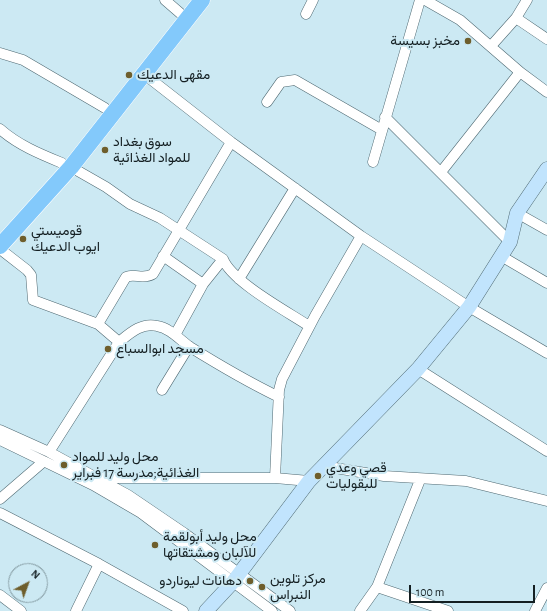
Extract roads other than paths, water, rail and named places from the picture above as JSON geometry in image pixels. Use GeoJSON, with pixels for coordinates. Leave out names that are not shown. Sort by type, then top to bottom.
{"type":"FeatureCollection","features":[{"type":"Feature","properties":{"kind":"main road"},"geometry":{"type":"LineString","coordinates":[[0,234],[67,165],[106,108],[190,0]]}},
{"type":"Feature","properties":{"kind":"main road"},"geometry":{"type":"LineString","coordinates":[[0,248],[67,165],[144,74],[202,0]]}},
{"type":"Feature","properties":{"kind":"street"},"geometry":{"type":"LineString","coordinates":[[165,0],[180,13]]}},
{"type":"Feature","properties":{"kind":"street"},"geometry":{"type":"LineString","coordinates":[[306,14],[313,0]]}},
{"type":"Feature","properties":{"kind":"street"},"geometry":{"type":"LineString","coordinates":[[373,162],[385,117],[406,54],[420,0]]}},
{"type":"Feature","properties":{"kind":"street"},"geometry":{"type":"LineString","coordinates":[[491,46],[516,18],[527,0]]}},
{"type":"Feature","properties":{"kind":"street"},"geometry":{"type":"LineString","coordinates":[[430,1],[460,20],[520,72],[547,92]]}},
{"type":"Feature","properties":{"kind":"street"},"geometry":{"type":"LineString","coordinates":[[516,18],[547,39]]}},
{"type":"Feature","properties":{"kind":"street"},"geometry":{"type":"LineString","coordinates":[[0,53],[23,60],[106,108]]}},
{"type":"Feature","properties":{"kind":"street"},"geometry":{"type":"LineString","coordinates":[[441,172],[520,72]]}},
{"type":"Feature","properties":{"kind":"street"},"geometry":{"type":"LineString","coordinates":[[144,74],[231,142],[361,236],[469,307],[547,353]]}},
{"type":"Feature","properties":{"kind":"street"},"geometry":{"type":"LineString","coordinates":[[267,102],[281,82],[295,80],[382,130]]}},
{"type":"Feature","properties":{"kind":"street"},"geometry":{"type":"LineString","coordinates":[[385,117],[510,242]]}},
{"type":"Feature","properties":{"kind":"street"},"geometry":{"type":"LineString","coordinates":[[0,129],[9,137],[36,152],[67,165],[106,187],[130,204],[160,218],[179,230],[223,259],[226,266],[239,279],[309,326]]}},
{"type":"Feature","properties":{"kind":"street"},"geometry":{"type":"LineString","coordinates":[[98,324],[126,277],[132,276],[144,278],[150,276],[231,142]]}},
{"type":"Feature","properties":{"kind":"street"},"geometry":{"type":"LineString","coordinates":[[206,611],[236,578],[309,481],[418,369],[469,307],[510,242],[517,214],[547,169]]}},
{"type":"Feature","properties":{"kind":"street"},"geometry":{"type":"LineString","coordinates":[[239,279],[295,188]]}},
{"type":"Feature","properties":{"kind":"street"},"geometry":{"type":"LineString","coordinates":[[517,214],[547,230]]}},
{"type":"Feature","properties":{"kind":"street"},"geometry":{"type":"LineString","coordinates":[[275,478],[279,397],[284,374],[309,326],[361,236]]}},
{"type":"Feature","properties":{"kind":"street"},"geometry":{"type":"LineString","coordinates":[[0,248],[31,275],[33,300],[98,324],[119,342]]}},
{"type":"Feature","properties":{"kind":"street"},"geometry":{"type":"LineString","coordinates":[[163,256],[203,284]]}},
{"type":"Feature","properties":{"kind":"street"},"geometry":{"type":"LineString","coordinates":[[501,256],[547,283]]}},
{"type":"Feature","properties":{"kind":"street"},"geometry":{"type":"LineString","coordinates":[[175,335],[203,284],[223,259]]}},
{"type":"Feature","properties":{"kind":"street"},"geometry":{"type":"LineString","coordinates":[[49,452],[119,342],[133,330],[147,326],[157,326],[175,335],[189,346],[253,384],[279,397]]}},
{"type":"Feature","properties":{"kind":"street"},"geometry":{"type":"LineString","coordinates":[[162,390],[189,346]]}},
{"type":"Feature","properties":{"kind":"street"},"geometry":{"type":"LineString","coordinates":[[418,369],[547,452]]}},
{"type":"Feature","properties":{"kind":"street"},"geometry":{"type":"LineString","coordinates":[[0,430],[49,452],[128,495],[184,532],[272,611]]}},
{"type":"Feature","properties":{"kind":"street"},"geometry":{"type":"LineString","coordinates":[[0,440],[92,485],[141,513],[236,578],[290,611]]}},
{"type":"Feature","properties":{"kind":"street"},"geometry":{"type":"LineString","coordinates":[[0,499],[43,462]]}},
{"type":"Feature","properties":{"kind":"street"},"geometry":{"type":"LineString","coordinates":[[323,466],[420,480],[451,479],[466,481],[547,502]]}},
{"type":"Feature","properties":{"kind":"street"},"geometry":{"type":"LineString","coordinates":[[96,478],[275,478],[309,481]]}},
{"type":"Feature","properties":{"kind":"street"},"geometry":{"type":"LineString","coordinates":[[360,611],[377,587],[420,480]]}},
{"type":"Feature","properties":{"kind":"street"},"geometry":{"type":"LineString","coordinates":[[0,513],[99,564],[184,611]]}},
{"type":"Feature","properties":{"kind":"street"},"geometry":{"type":"LineString","coordinates":[[76,611],[99,564]]}},
{"type":"Feature","properties":{"kind":"street"},"geometry":{"type":"LineString","coordinates":[[377,587],[448,611]]}},
{"type":"Feature","properties":{"kind":"street"},"geometry":{"type":"LineString","coordinates":[[535,611],[547,588]]}},
{"type":"Feature","properties":{"kind":"street"},"geometry":{"type":"LineString","coordinates":[[0,595],[21,611]]}},
{"type":"Feature","properties":{"kind":"place","name":"مخبز بسيسة"},"geometry":{"type":"Point","coordinates":[468,41]}},
{"type":"Feature","properties":{"kind":"place","name":"مقهى الدعيك"},"geometry":{"type":"Point","coordinates":[129,75]}},
{"type":"Feature","properties":{"kind":"place","name":"سوق بغداد للمواد الغذائية"},"geometry":{"type":"Point","coordinates":[105,150]}},
{"type":"Feature","properties":{"kind":"place","name":"قوميستي ايوب الدعيك"},"geometry":{"type":"Point","coordinates":[23,239]}},
{"type":"Feature","properties":{"kind":"place","name":"مسجد ابوالسباع"},"geometry":{"type":"Point","coordinates":[108,349]}},
{"type":"Feature","properties":{"kind":"place","name":"محل وليد للمواد الغذائية;مدرسة 17 فبراير"},"geometry":{"type":"Point","coordinates":[64,465]}},
{"type":"Feature","properties":{"kind":"place","name":"قصي وعدي للبقوليات"},"geometry":{"type":"Point","coordinates":[318,476]}},
{"type":"Feature","properties":{"kind":"place","name":"محل وليد أبولقمة للآلبان ومشتقاتها"},"geometry":{"type":"Point","coordinates":[155,545]}},
{"type":"Feature","properties":{"kind":"place","name":"دهانات ليوناردو"},"geometry":{"type":"Point","coordinates":[250,581]}},
{"type":"Feature","properties":{"kind":"place","name":"مركز تلوين النبراس"},"geometry":{"type":"Point","coordinates":[262,587]}}]}
